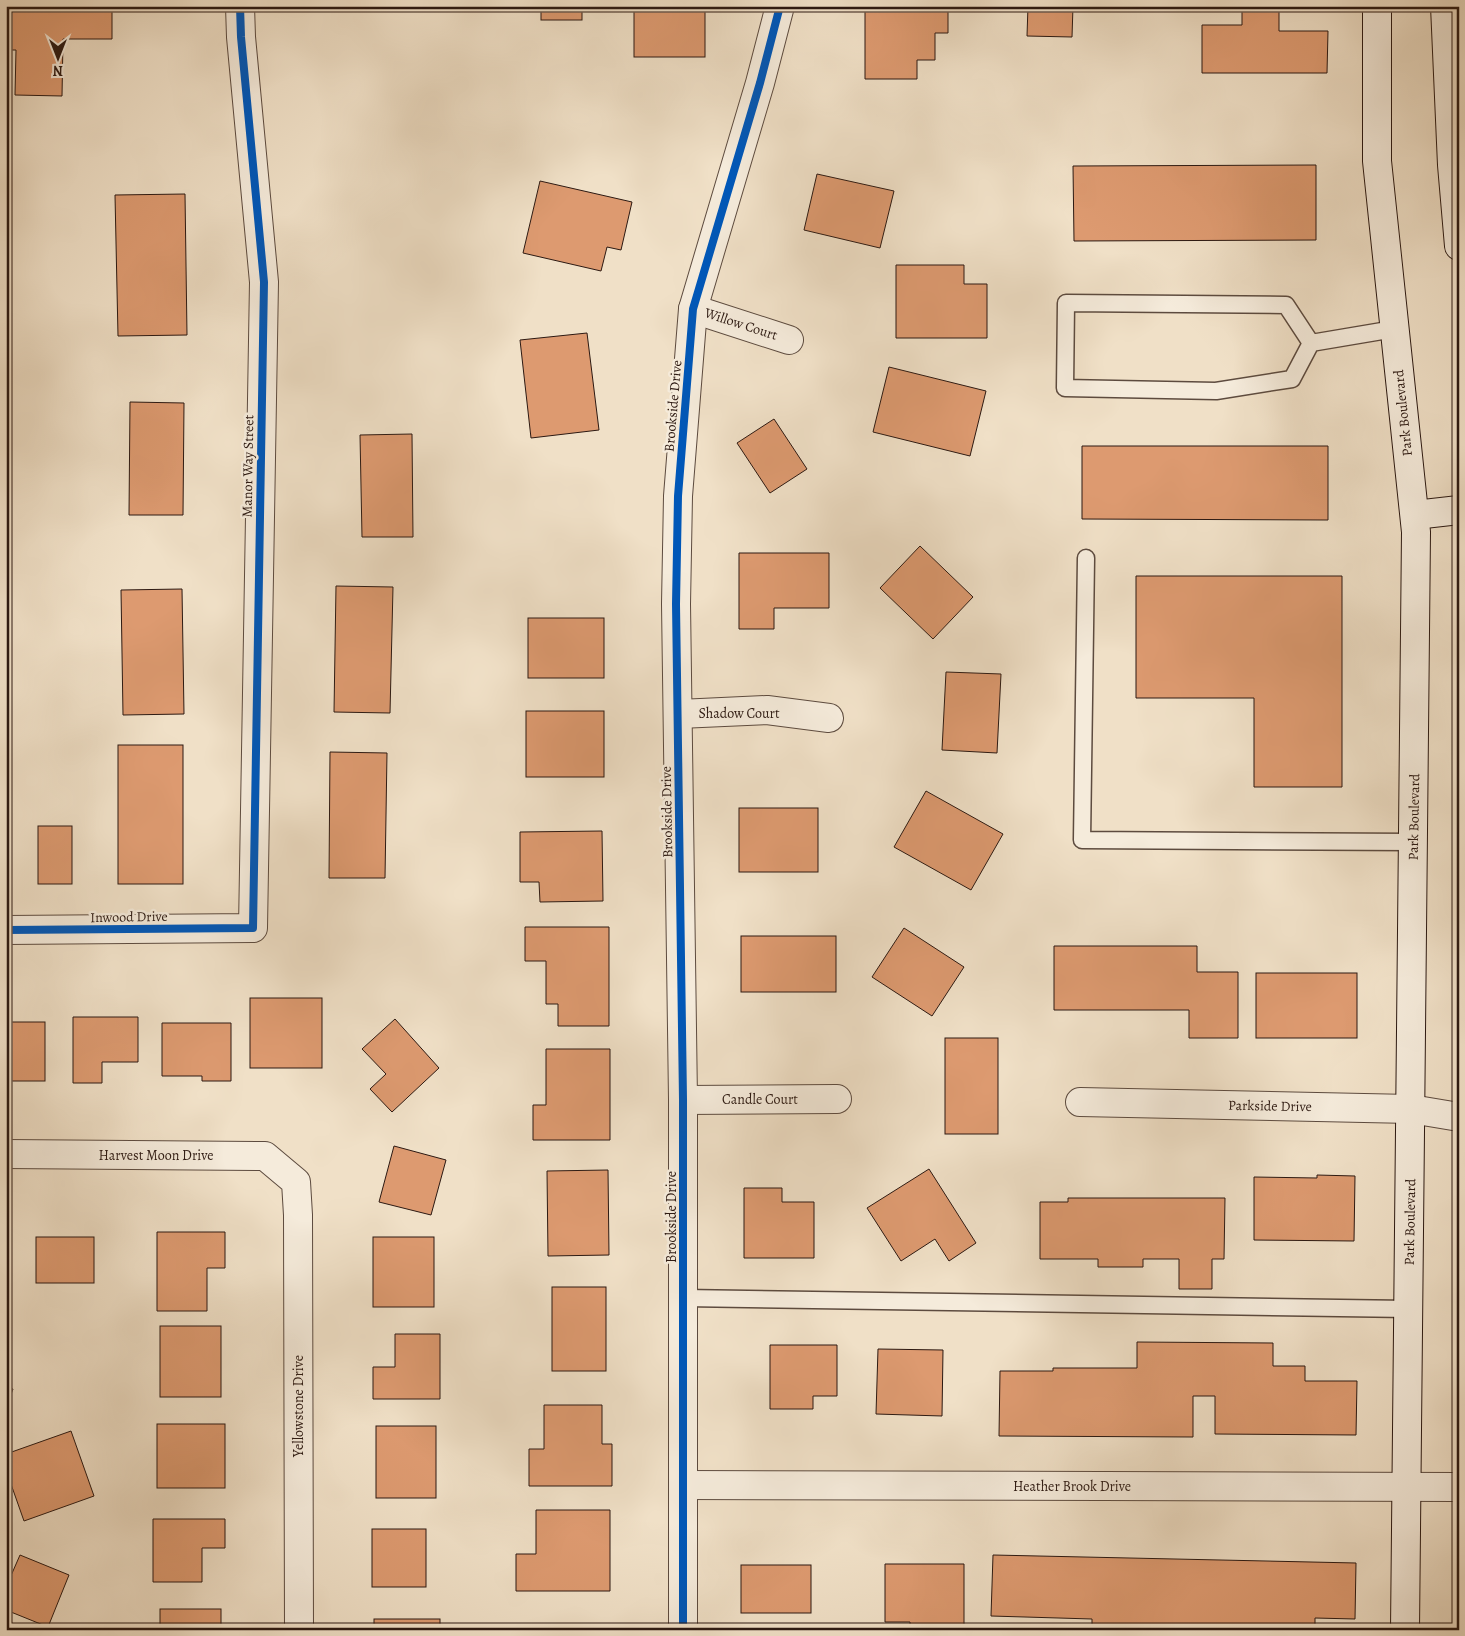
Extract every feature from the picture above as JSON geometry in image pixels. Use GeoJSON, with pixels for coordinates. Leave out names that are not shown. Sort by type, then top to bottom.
{"type":"FeatureCollection","features":[{"type":"Feature","properties":{"kind":"street","name":"Manor Way Street"},"geometry":{"type":"LineString","coordinates":[[240,6],[241,36],[264,282],[253,928]]}},
{"type":"Feature","properties":{"kind":"street","name":"Brookside Drive"},"geometry":{"type":"LineString","coordinates":[[683,1630],[683,1100],[676,604],[678,496],[693,309],[760,83],[780,6]]}},
{"type":"Feature","properties":{"kind":"street","name":"Park Boulevard"},"geometry":{"type":"LineString","coordinates":[[1377,6],[1377,161],[1416,532],[1405,1630]]}},
{"type":"Feature","properties":{"kind":"street"},"geometry":{"type":"LineString","coordinates":[[1445,6],[1452,165],[1459,246]]}},
{"type":"Feature","properties":{"kind":"street","name":"Willow Court"},"geometry":{"type":"LineString","coordinates":[[693,309],[789,340]]}},
{"type":"Feature","properties":{"kind":"street"},"geometry":{"type":"LineString","coordinates":[[1415,515],[1459,510]]}},
{"type":"Feature","properties":{"kind":"street","name":"Shadow Court"},"geometry":{"type":"LineString","coordinates":[[679,714],[767,710],[828,718]]}},
{"type":"Feature","properties":{"kind":"street","name":"Inwood Drive"},"geometry":{"type":"LineString","coordinates":[[6,930],[253,928]]}},
{"type":"Feature","properties":{"kind":"street","name":"Candle Court"},"geometry":{"type":"LineString","coordinates":[[683,1100],[837,1098]]}},
{"type":"Feature","properties":{"kind":"street","name":"Parkside Drive"},"geometry":{"type":"LineString","coordinates":[[1080,1102],[1411,1109],[1459,1117]]}},
{"type":"Feature","properties":{"kind":"street","name":"Harvest Moon Drive"},"geometry":{"type":"LineString","coordinates":[[6,1154],[265,1156],[296,1182]]}},
{"type":"Feature","properties":{"kind":"street","name":"Yellowstone Drive"},"geometry":{"type":"LineString","coordinates":[[296,1182],[298,1225],[299,1630]]}},
{"type":"Feature","properties":{"kind":"street","name":"Heather Brook Drive"},"geometry":{"type":"LineString","coordinates":[[684,1485],[1459,1487]]}},
{"type":"Feature","properties":{"kind":"lane"},"geometry":{"type":"LineString","coordinates":[[1066,303],[1286,305],[1311,343],[1292,379],[1216,391],[1065,388],[1066,303]]}},
{"type":"Feature","properties":{"kind":"lane"},"geometry":{"type":"LineString","coordinates":[[1311,343],[1394,329]]}},
{"type":"Feature","properties":{"kind":"lane"},"geometry":{"type":"LineString","coordinates":[[1086,558],[1082,840],[1413,842]]}},
{"type":"Feature","properties":{"kind":"lane"},"geometry":{"type":"LineString","coordinates":[[684,1298],[1409,1309]]}},
{"type":"Feature","properties":{"kind":"building"},"geometry":{"type":"Polygon","coordinates":[[[6,6],[112,6],[112,39],[63,39],[62,96],[15,95],[16,50],[6,50],[6,6]]]}},
{"type":"Feature","properties":{"kind":"building"},"geometry":{"type":"Polygon","coordinates":[[[541,6],[582,6],[582,20],[541,20],[541,6]]]}},
{"type":"Feature","properties":{"kind":"building"},"geometry":{"type":"Polygon","coordinates":[[[634,6],[705,6],[705,57],[634,57],[634,6]]]}},
{"type":"Feature","properties":{"kind":"building"},"geometry":{"type":"Polygon","coordinates":[[[865,6],[948,6],[948,33],[935,33],[935,60],[917,60],[917,79],[865,79],[865,6]]]}},
{"type":"Feature","properties":{"kind":"building"},"geometry":{"type":"Polygon","coordinates":[[[1028,6],[1073,6],[1072,37],[1027,36],[1028,6]]]}},
{"type":"Feature","properties":{"kind":"building"},"geometry":{"type":"Polygon","coordinates":[[[1242,6],[1279,6],[1279,31],[1328,31],[1327,73],[1202,73],[1202,25],[1242,25],[1242,6]]]}},
{"type":"Feature","properties":{"kind":"building"},"geometry":{"type":"Polygon","coordinates":[[[1316,165],[1316,240],[1074,241],[1073,166],[1316,165]]]}},
{"type":"Feature","properties":{"kind":"building"},"geometry":{"type":"Polygon","coordinates":[[[817,174],[894,191],[880,248],[804,230],[817,174]]]}},
{"type":"Feature","properties":{"kind":"building"},"geometry":{"type":"Polygon","coordinates":[[[540,181],[632,202],[621,250],[607,247],[601,271],[523,253],[540,181]]]}},
{"type":"Feature","properties":{"kind":"building"},"geometry":{"type":"Polygon","coordinates":[[[185,194],[187,335],[118,336],[115,195],[185,194]]]}},
{"type":"Feature","properties":{"kind":"building"},"geometry":{"type":"Polygon","coordinates":[[[896,265],[964,265],[964,284],[987,284],[987,338],[896,338],[896,265]]]}},
{"type":"Feature","properties":{"kind":"building"},"geometry":{"type":"Polygon","coordinates":[[[587,333],[599,430],[531,438],[520,340],[587,333]]]}},
{"type":"Feature","properties":{"kind":"building"},"geometry":{"type":"Polygon","coordinates":[[[889,367],[986,391],[970,456],[873,432],[889,367]]]}},
{"type":"Feature","properties":{"kind":"building"},"geometry":{"type":"Polygon","coordinates":[[[130,402],[184,403],[183,515],[129,515],[130,402]]]}},
{"type":"Feature","properties":{"kind":"building"},"geometry":{"type":"Polygon","coordinates":[[[774,419],[807,469],[770,493],[737,443],[774,419]]]}},
{"type":"Feature","properties":{"kind":"building"},"geometry":{"type":"Polygon","coordinates":[[[412,434],[413,537],[362,537],[360,435],[412,434]]]}},
{"type":"Feature","properties":{"kind":"building"},"geometry":{"type":"Polygon","coordinates":[[[1082,446],[1328,446],[1328,520],[1082,519],[1082,446]]]}},
{"type":"Feature","properties":{"kind":"building"},"geometry":{"type":"Polygon","coordinates":[[[920,546],[973,597],[933,639],[880,588],[920,546]]]}},
{"type":"Feature","properties":{"kind":"building"},"geometry":{"type":"Polygon","coordinates":[[[739,553],[829,553],[829,608],[774,608],[774,629],[739,629],[739,553]]]}},
{"type":"Feature","properties":{"kind":"building"},"geometry":{"type":"Polygon","coordinates":[[[1136,576],[1342,576],[1342,787],[1254,787],[1254,698],[1136,698],[1136,576]]]}},
{"type":"Feature","properties":{"kind":"building"},"geometry":{"type":"Polygon","coordinates":[[[336,586],[393,587],[390,713],[334,712],[336,586]]]}},
{"type":"Feature","properties":{"kind":"building"},"geometry":{"type":"Polygon","coordinates":[[[182,589],[184,714],[123,715],[121,590],[182,589]]]}},
{"type":"Feature","properties":{"kind":"building"},"geometry":{"type":"Polygon","coordinates":[[[528,618],[604,618],[604,678],[528,678],[528,618]]]}},
{"type":"Feature","properties":{"kind":"building"},"geometry":{"type":"Polygon","coordinates":[[[946,672],[1001,674],[997,753],[942,750],[946,672]]]}},
{"type":"Feature","properties":{"kind":"building"},"geometry":{"type":"Polygon","coordinates":[[[526,711],[604,711],[604,777],[526,777],[526,711]]]}},
{"type":"Feature","properties":{"kind":"building"},"geometry":{"type":"Polygon","coordinates":[[[118,745],[183,745],[183,884],[118,884],[118,745]]]}},
{"type":"Feature","properties":{"kind":"building"},"geometry":{"type":"Polygon","coordinates":[[[330,752],[387,753],[385,878],[329,878],[330,752]]]}},
{"type":"Feature","properties":{"kind":"building"},"geometry":{"type":"Polygon","coordinates":[[[926,791],[1003,834],[971,890],[894,847],[926,791]]]}},
{"type":"Feature","properties":{"kind":"building"},"geometry":{"type":"Polygon","coordinates":[[[739,808],[818,808],[818,872],[739,872],[739,808]]]}},
{"type":"Feature","properties":{"kind":"building"},"geometry":{"type":"Polygon","coordinates":[[[38,826],[72,826],[72,884],[38,884],[38,826]]]}},
{"type":"Feature","properties":{"kind":"building"},"geometry":{"type":"Polygon","coordinates":[[[602,831],[603,901],[540,902],[539,882],[520,882],[520,832],[602,831]]]}},
{"type":"Feature","properties":{"kind":"building"},"geometry":{"type":"Polygon","coordinates":[[[525,927],[609,927],[609,1026],[558,1026],[558,1004],[546,1004],[546,961],[525,961],[525,927]]]}},
{"type":"Feature","properties":{"kind":"building"},"geometry":{"type":"Polygon","coordinates":[[[904,928],[964,967],[932,1016],[872,977],[904,928]]]}},
{"type":"Feature","properties":{"kind":"building"},"geometry":{"type":"Polygon","coordinates":[[[741,936],[836,936],[836,992],[741,992],[741,936]]]}},
{"type":"Feature","properties":{"kind":"building"},"geometry":{"type":"Polygon","coordinates":[[[1054,946],[1197,946],[1197,972],[1238,972],[1238,1038],[1189,1038],[1189,1010],[1054,1010],[1054,946]]]}},
{"type":"Feature","properties":{"kind":"building"},"geometry":{"type":"Polygon","coordinates":[[[1256,973],[1357,973],[1357,1038],[1256,1038],[1256,973]]]}},
{"type":"Feature","properties":{"kind":"building"},"geometry":{"type":"Polygon","coordinates":[[[250,998],[322,998],[322,1068],[250,1068],[250,998]]]}},
{"type":"Feature","properties":{"kind":"building"},"geometry":{"type":"Polygon","coordinates":[[[73,1017],[138,1017],[138,1062],[102,1062],[102,1083],[73,1083],[73,1017]]]}},
{"type":"Feature","properties":{"kind":"building"},"geometry":{"type":"Polygon","coordinates":[[[395,1019],[439,1068],[392,1112],[370,1089],[386,1074],[362,1049],[395,1019]]]}},
{"type":"Feature","properties":{"kind":"building"},"geometry":{"type":"Polygon","coordinates":[[[6,1022],[45,1022],[45,1081],[6,1081],[6,1022]]]}},
{"type":"Feature","properties":{"kind":"building"},"geometry":{"type":"Polygon","coordinates":[[[162,1023],[231,1023],[231,1081],[202,1081],[202,1076],[162,1076],[162,1023]]]}},
{"type":"Feature","properties":{"kind":"building"},"geometry":{"type":"Polygon","coordinates":[[[945,1038],[998,1038],[998,1134],[945,1134],[945,1038]]]}},
{"type":"Feature","properties":{"kind":"building"},"geometry":{"type":"Polygon","coordinates":[[[546,1049],[610,1049],[610,1140],[533,1140],[533,1105],[546,1105],[546,1049]]]}},
{"type":"Feature","properties":{"kind":"building"},"geometry":{"type":"Polygon","coordinates":[[[394,1146],[446,1160],[431,1215],[379,1202],[394,1146]]]}},
{"type":"Feature","properties":{"kind":"building"},"geometry":{"type":"Polygon","coordinates":[[[929,1169],[976,1243],[949,1261],[935,1239],[901,1261],[867,1208],[929,1169]]]}},
{"type":"Feature","properties":{"kind":"building"},"geometry":{"type":"Polygon","coordinates":[[[608,1170],[609,1255],[548,1256],[547,1171],[608,1170]]]}},
{"type":"Feature","properties":{"kind":"building"},"geometry":{"type":"Polygon","coordinates":[[[1317,1175],[1355,1176],[1354,1241],[1254,1240],[1254,1177],[1317,1178],[1317,1175]]]}},
{"type":"Feature","properties":{"kind":"building"},"geometry":{"type":"Polygon","coordinates":[[[744,1188],[782,1188],[782,1202],[814,1202],[814,1258],[744,1258],[744,1188]]]}},
{"type":"Feature","properties":{"kind":"building"},"geometry":{"type":"Polygon","coordinates":[[[1068,1198],[1225,1198],[1224,1259],[1212,1259],[1212,1289],[1179,1289],[1179,1259],[1143,1259],[1143,1267],[1098,1267],[1098,1259],[1040,1259],[1040,1202],[1068,1202],[1068,1198]]]}},
{"type":"Feature","properties":{"kind":"building"},"geometry":{"type":"Polygon","coordinates":[[[157,1232],[225,1232],[225,1268],[207,1268],[207,1311],[157,1311],[157,1232]]]}},
{"type":"Feature","properties":{"kind":"building"},"geometry":{"type":"Polygon","coordinates":[[[36,1237],[94,1237],[94,1283],[36,1283],[36,1237]]]}},
{"type":"Feature","properties":{"kind":"building"},"geometry":{"type":"Polygon","coordinates":[[[373,1237],[434,1237],[434,1307],[373,1307],[373,1237]]]}},
{"type":"Feature","properties":{"kind":"building"},"geometry":{"type":"Polygon","coordinates":[[[552,1287],[606,1287],[606,1371],[552,1371],[552,1287]]]}},
{"type":"Feature","properties":{"kind":"building"},"geometry":{"type":"Polygon","coordinates":[[[160,1326],[221,1326],[221,1397],[160,1397],[160,1326]]]}},
{"type":"Feature","properties":{"kind":"building"},"geometry":{"type":"Polygon","coordinates":[[[395,1334],[440,1334],[440,1399],[373,1399],[373,1367],[395,1367],[395,1334]]]}},
{"type":"Feature","properties":{"kind":"building"},"geometry":{"type":"Polygon","coordinates":[[[1137,1342],[1273,1343],[1273,1366],[1305,1366],[1305,1381],[1357,1381],[1356,1435],[1215,1434],[1215,1396],[1193,1396],[1193,1437],[999,1436],[1000,1371],[1053,1371],[1053,1368],[1137,1368],[1137,1342]]]}},
{"type":"Feature","properties":{"kind":"building"},"geometry":{"type":"Polygon","coordinates":[[[770,1345],[837,1345],[837,1396],[813,1396],[813,1409],[770,1409],[770,1345]]]}},
{"type":"Feature","properties":{"kind":"building"},"geometry":{"type":"Polygon","coordinates":[[[878,1349],[943,1350],[942,1416],[876,1414],[878,1349]]]}},
{"type":"Feature","properties":{"kind":"building"},"geometry":{"type":"Polygon","coordinates":[[[6,1387],[13,1389],[6,1408],[6,1387]]]}},
{"type":"Feature","properties":{"kind":"building"},"geometry":{"type":"Polygon","coordinates":[[[544,1405],[602,1405],[602,1444],[612,1444],[612,1486],[529,1486],[529,1449],[544,1449],[544,1405]]]}},
{"type":"Feature","properties":{"kind":"building"},"geometry":{"type":"Polygon","coordinates":[[[157,1424],[225,1424],[225,1488],[157,1488],[157,1424]]]}},
{"type":"Feature","properties":{"kind":"building"},"geometry":{"type":"Polygon","coordinates":[[[376,1426],[436,1426],[436,1498],[376,1498],[376,1426]]]}},
{"type":"Feature","properties":{"kind":"building"},"geometry":{"type":"Polygon","coordinates":[[[71,1431],[94,1496],[24,1521],[6,1470],[6,1454],[71,1431]]]}},
{"type":"Feature","properties":{"kind":"building"},"geometry":{"type":"Polygon","coordinates":[[[536,1510],[610,1510],[610,1591],[516,1591],[516,1554],[536,1554],[536,1510]]]}},
{"type":"Feature","properties":{"kind":"building"},"geometry":{"type":"Polygon","coordinates":[[[153,1519],[225,1519],[225,1548],[202,1548],[202,1582],[153,1582],[153,1519]]]}},
{"type":"Feature","properties":{"kind":"building"},"geometry":{"type":"Polygon","coordinates":[[[372,1529],[426,1529],[426,1587],[372,1587],[372,1529]]]}},
{"type":"Feature","properties":{"kind":"building"},"geometry":{"type":"Polygon","coordinates":[[[20,1555],[69,1575],[48,1627],[6,1610],[6,1587],[20,1555]]]}},
{"type":"Feature","properties":{"kind":"building"},"geometry":{"type":"Polygon","coordinates":[[[993,1555],[1356,1563],[1355,1619],[1315,1618],[1315,1630],[1092,1630],[1092,1619],[991,1616],[993,1555]]]}},
{"type":"Feature","properties":{"kind":"building"},"geometry":{"type":"Polygon","coordinates":[[[885,1564],[964,1564],[964,1630],[910,1630],[910,1622],[885,1622],[885,1564]]]}},
{"type":"Feature","properties":{"kind":"building"},"geometry":{"type":"Polygon","coordinates":[[[741,1565],[811,1565],[811,1613],[741,1613],[741,1565]]]}},
{"type":"Feature","properties":{"kind":"building"},"geometry":{"type":"Polygon","coordinates":[[[160,1609],[221,1609],[221,1630],[160,1630],[160,1609]]]}},
{"type":"Feature","properties":{"kind":"building"},"geometry":{"type":"Polygon","coordinates":[[[374,1619],[440,1619],[440,1630],[374,1630],[374,1619]]]}},
{"type":"Feature","properties":{"kind":"cycle path"},"geometry":{"type":"LineString","coordinates":[[6,930],[253,928],[264,282],[241,37],[240,6]]}},
{"type":"Feature","properties":{"kind":"cycle path"},"geometry":{"type":"LineString","coordinates":[[683,1630],[683,1100],[676,604],[678,496],[693,309],[760,83],[780,6]]}}]}
